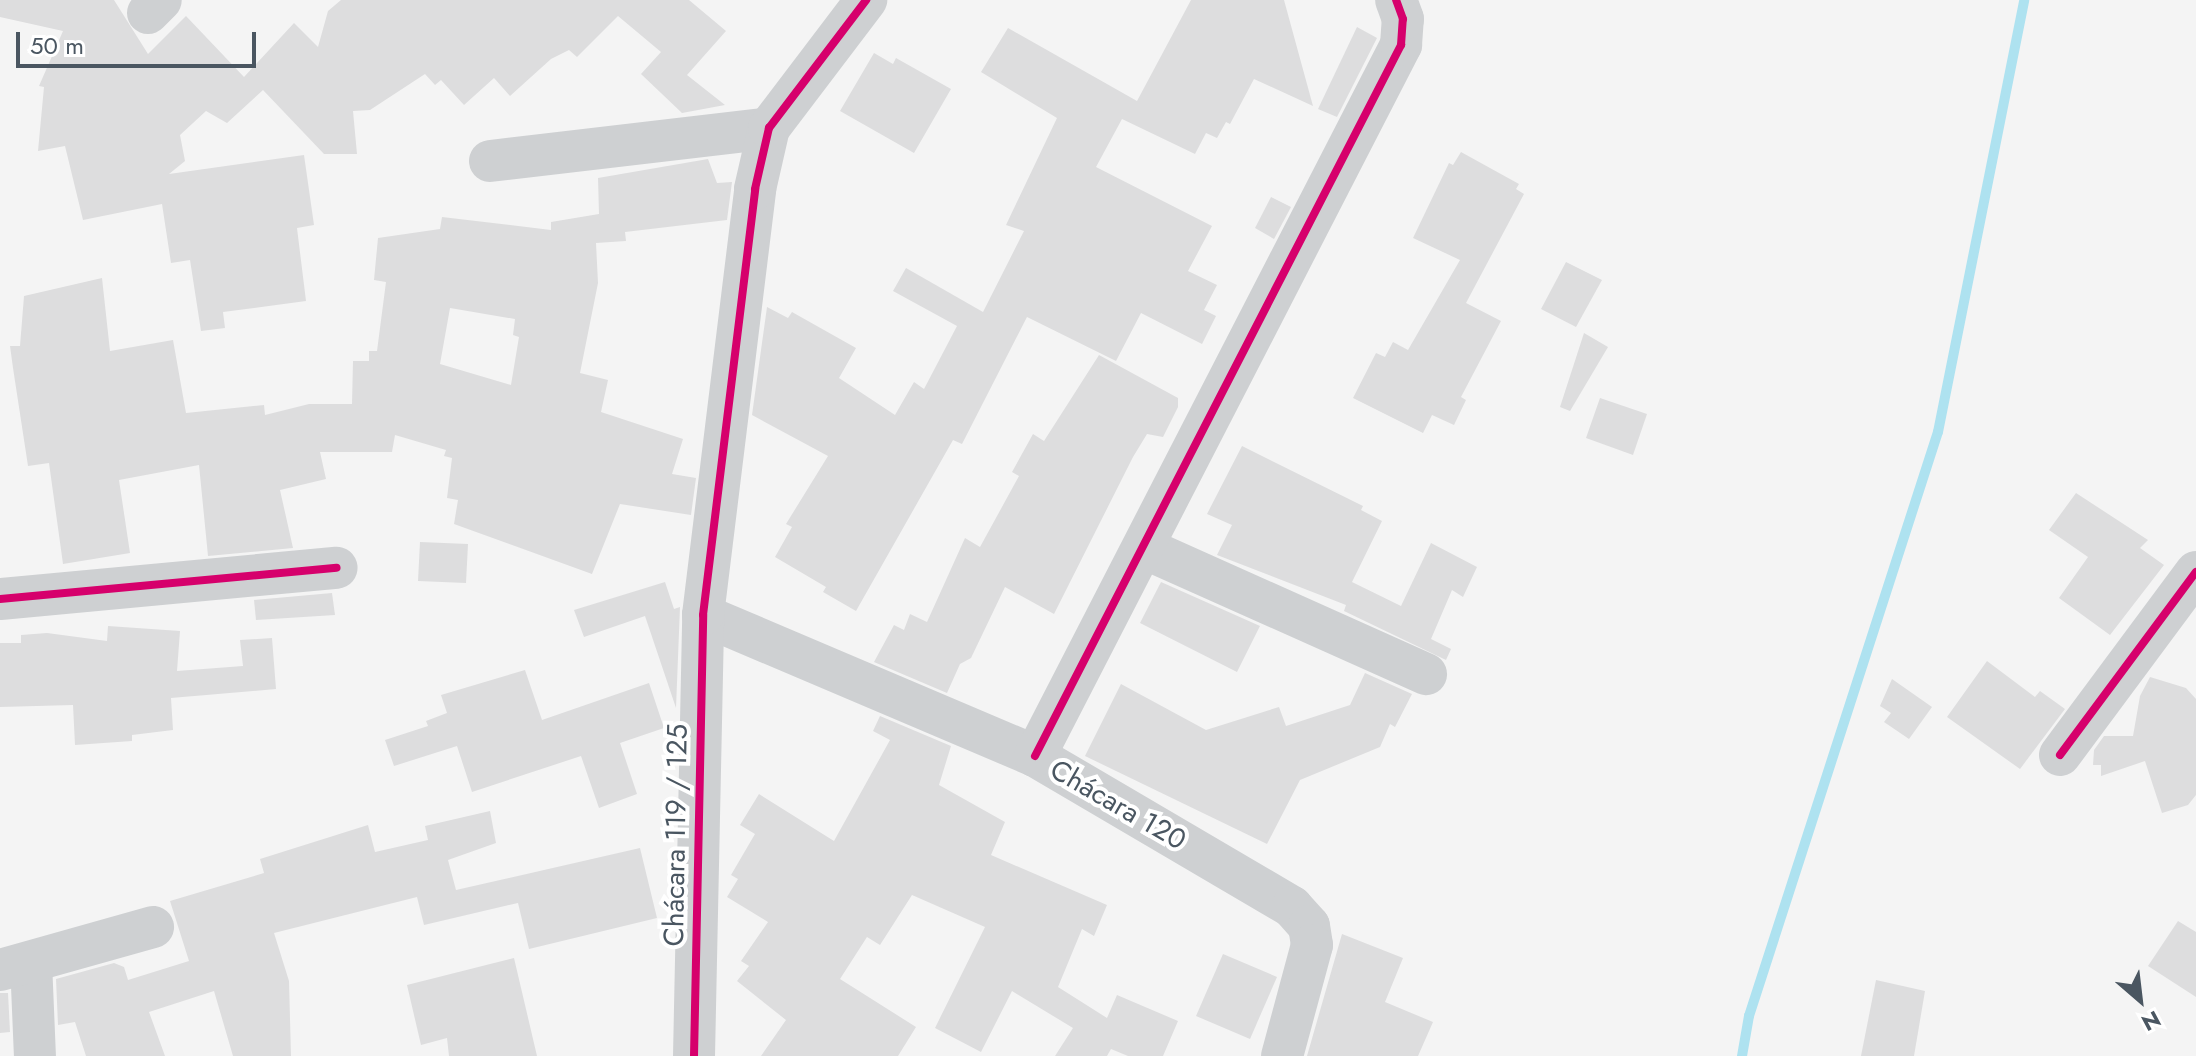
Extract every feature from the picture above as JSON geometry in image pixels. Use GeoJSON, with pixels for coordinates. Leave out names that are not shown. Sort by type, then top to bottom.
{"type":"FeatureCollection","features":[{"type":"Feature","properties":{"kind":"street"},"geometry":{"type":"LineString","coordinates":[[490,161],[769,128],[866,0]]}},
{"type":"Feature","properties":{"kind":"street"},"geometry":{"type":"LineString","coordinates":[[1035,756],[1401,45],[1403,19],[1396,0]]}},
{"type":"Feature","properties":{"kind":"street","name":"Chácara 119 / 125"},"geometry":{"type":"LineString","coordinates":[[694,1056],[703,615],[755,189],[769,128]]}},
{"type":"Feature","properties":{"kind":"street"},"geometry":{"type":"LineString","coordinates":[[1144,548],[1426,674]]}},
{"type":"Feature","properties":{"kind":"street"},"geometry":{"type":"LineString","coordinates":[[0,599],[337,568]]}},
{"type":"Feature","properties":{"kind":"street"},"geometry":{"type":"LineString","coordinates":[[2060,755],[2196,572]]}},
{"type":"Feature","properties":{"kind":"street","name":"Chácara 120"},"geometry":{"type":"LineString","coordinates":[[703,615],[1035,756],[1292,907],[1309,926],[1312,945],[1282,1056]]}},
{"type":"Feature","properties":{"kind":"street"},"geometry":{"type":"LineString","coordinates":[[35,1056],[16,966],[153,927]]}},
{"type":"Feature","properties":{"kind":"building"},"geometry":{"type":"Polygon","coordinates":[[[0,0],[114,0],[148,54],[186,16],[244,77],[294,23],[318,47],[328,11],[341,0],[689,0],[726,31],[687,75],[725,105],[682,113],[641,74],[661,52],[618,16],[577,57],[569,50],[551,59],[510,96],[494,78],[464,105],[441,80],[435,85],[425,74],[370,110],[353,111],[357,154],[324,154],[263,90],[227,123],[206,111],[180,135],[185,161],[169,174],[304,155],[314,225],[297,228],[306,301],[223,312],[225,328],[201,331],[190,260],[171,263],[162,204],[83,220],[65,146],[38,151],[44,87],[39,86],[63,31],[0,17],[0,0]]]}},
{"type":"Feature","properties":{"kind":"building"},"geometry":{"type":"Polygon","coordinates":[[[1191,0],[1284,0],[1313,106],[1254,79],[1230,124],[1226,122],[1217,138],[1206,133],[1195,154],[1122,119],[1096,167],[1212,226],[1188,271],[1217,285],[1204,310],[1216,316],[1202,344],[1141,313],[1116,361],[1027,317],[962,444],[953,440],[856,611],[823,592],[826,587],[775,557],[792,527],[786,524],[828,456],[752,415],[767,307],[788,318],[792,312],[856,348],[839,378],[895,415],[914,382],[924,389],[957,326],[893,291],[906,268],[983,312],[1024,231],[1006,225],[1057,118],[981,72],[1008,28],[1137,101],[1191,0]]]}},
{"type":"Feature","properties":{"kind":"building"},"geometry":{"type":"Polygon","coordinates":[[[1357,27],[1377,38],[1337,117],[1318,109],[1357,27]]]}},
{"type":"Feature","properties":{"kind":"building"},"geometry":{"type":"Polygon","coordinates":[[[874,53],[893,64],[896,58],[951,89],[914,153],[840,111],[874,53]]]}},
{"type":"Feature","properties":{"kind":"building"},"geometry":{"type":"Polygon","coordinates":[[[1461,152],[1519,184],[1516,189],[1524,194],[1466,303],[1501,321],[1461,397],[1466,400],[1454,425],[1432,415],[1423,433],[1353,398],[1376,353],[1385,357],[1393,342],[1408,350],[1460,260],[1413,238],[1449,163],[1453,165],[1461,152]]]}},
{"type":"Feature","properties":{"kind":"building"},"geometry":{"type":"Polygon","coordinates":[[[708,159],[717,183],[732,182],[727,220],[625,232],[626,241],[596,243],[598,283],[580,373],[608,380],[601,412],[683,439],[672,474],[696,478],[691,515],[620,504],[592,574],[454,524],[458,500],[447,498],[452,458],[444,456],[446,450],[395,435],[392,452],[320,452],[326,479],[280,490],[293,548],[208,556],[199,465],[119,480],[130,553],[63,564],[49,463],[28,466],[13,368],[10,346],[20,346],[24,296],[102,278],[110,351],[173,340],[186,413],[264,405],[265,415],[309,404],[352,404],[353,361],[369,361],[369,351],[377,351],[386,282],[374,280],[378,238],[440,229],[442,217],[551,230],[551,222],[599,214],[598,178],[708,159]],[[450,308],[440,364],[511,385],[519,337],[513,335],[515,319],[450,308]]]}},
{"type":"Feature","properties":{"kind":"building"},"geometry":{"type":"Polygon","coordinates":[[[1271,197],[1291,207],[1274,239],[1255,228],[1271,197]]]}},
{"type":"Feature","properties":{"kind":"building"},"geometry":{"type":"Polygon","coordinates":[[[1566,262],[1602,280],[1576,327],[1541,309],[1566,262]]]}},
{"type":"Feature","properties":{"kind":"building"},"geometry":{"type":"Polygon","coordinates":[[[1584,333],[1608,347],[1570,411],[1560,407],[1584,333]]]}},
{"type":"Feature","properties":{"kind":"building"},"geometry":{"type":"Polygon","coordinates":[[[1099,355],[1178,398],[1178,407],[1163,437],[1147,434],[1133,457],[1054,614],[1005,587],[971,658],[960,664],[947,693],[874,662],[894,625],[904,630],[910,614],[927,622],[965,538],[980,547],[1019,476],[1012,472],[1033,434],[1044,441],[1099,355]]]}},
{"type":"Feature","properties":{"kind":"building"},"geometry":{"type":"Polygon","coordinates":[[[1600,398],[1647,414],[1633,455],[1586,438],[1600,398]]]}},
{"type":"Feature","properties":{"kind":"building"},"geometry":{"type":"Polygon","coordinates":[[[1242,446],[1363,506],[1361,510],[1382,521],[1352,582],[1401,606],[1431,543],[1477,567],[1463,597],[1452,590],[1431,639],[1451,649],[1446,660],[1344,611],[1346,605],[1217,555],[1232,525],[1207,514],[1242,446]]]}},
{"type":"Feature","properties":{"kind":"building"},"geometry":{"type":"Polygon","coordinates":[[[2076,493],[2148,540],[2140,548],[2164,565],[2110,635],[2059,598],[2088,557],[2049,530],[2076,493]]]}},
{"type":"Feature","properties":{"kind":"building"},"geometry":{"type":"Polygon","coordinates":[[[420,542],[468,544],[466,583],[418,581],[420,542]]]}},
{"type":"Feature","properties":{"kind":"building"},"geometry":{"type":"Polygon","coordinates":[[[665,582],[674,609],[680,607],[676,708],[645,616],[584,637],[574,610],[665,582]]]}},
{"type":"Feature","properties":{"kind":"building"},"geometry":{"type":"Polygon","coordinates":[[[1161,582],[1260,626],[1237,672],[1140,623],[1161,582]]]}},
{"type":"Feature","properties":{"kind":"building"},"geometry":{"type":"Polygon","coordinates":[[[332,593],[335,615],[256,620],[254,600],[332,593]]]}},
{"type":"Feature","properties":{"kind":"building"},"geometry":{"type":"Polygon","coordinates":[[[108,626],[180,631],[177,671],[243,666],[240,640],[272,638],[276,689],[171,698],[173,730],[132,735],[132,741],[75,745],[73,705],[0,707],[0,643],[21,643],[21,635],[47,633],[107,641],[108,626]]]}},
{"type":"Feature","properties":{"kind":"building"},"geometry":{"type":"Polygon","coordinates":[[[1987,661],[2035,697],[2040,691],[2065,709],[2020,769],[1947,717],[1987,661]]]}},
{"type":"Feature","properties":{"kind":"building"},"geometry":{"type":"Polygon","coordinates":[[[525,670],[542,720],[649,683],[664,728],[620,743],[637,794],[599,808],[581,756],[472,792],[457,746],[394,766],[385,740],[428,726],[426,721],[447,713],[441,695],[525,670]]]}},
{"type":"Feature","properties":{"kind":"building"},"geometry":{"type":"Polygon","coordinates":[[[1365,673],[1412,694],[1395,727],[1390,724],[1380,747],[1300,780],[1267,844],[1085,756],[1121,684],[1206,730],[1279,707],[1286,726],[1350,705],[1365,673]]]}},
{"type":"Feature","properties":{"kind":"building"},"geometry":{"type":"Polygon","coordinates":[[[2150,677],[2186,688],[2196,699],[2196,795],[2188,805],[2162,813],[2145,761],[2101,776],[2101,765],[2093,765],[2094,750],[2104,736],[2133,736],[2140,696],[2150,677]]]}},
{"type":"Feature","properties":{"kind":"building"},"geometry":{"type":"Polygon","coordinates":[[[1892,679],[1932,707],[1909,739],[1884,722],[1891,713],[1880,706],[1892,679]]]}},
{"type":"Feature","properties":{"kind":"building"},"geometry":{"type":"Polygon","coordinates":[[[880,716],[951,746],[939,785],[1005,822],[991,855],[1107,905],[1094,936],[1082,929],[1058,987],[1107,1018],[1117,995],[1178,1021],[1163,1056],[1128,1056],[1111,1049],[1107,1056],[1055,1056],[1073,1028],[1012,991],[981,1052],[935,1028],[985,927],[912,895],[880,945],[867,937],[840,979],[916,1027],[898,1056],[761,1056],[786,1020],[737,981],[749,966],[741,961],[768,922],[727,897],[738,879],[731,875],[755,834],[740,825],[759,794],[834,841],[890,740],[873,731],[880,716]]]}},
{"type":"Feature","properties":{"kind":"building"},"geometry":{"type":"Polygon","coordinates":[[[490,811],[496,843],[448,860],[456,890],[640,848],[657,918],[529,949],[518,903],[424,925],[417,897],[274,933],[289,981],[291,1056],[233,1056],[214,991],[149,1012],[165,1056],[86,1056],[75,1022],[58,1025],[56,979],[114,963],[124,967],[128,980],[189,961],[170,901],[264,873],[260,859],[368,825],[375,852],[428,840],[425,826],[490,811]]]}},
{"type":"Feature","properties":{"kind":"building"},"geometry":{"type":"Polygon","coordinates":[[[2178,921],[2196,932],[2196,997],[2148,966],[2178,921]]]}},
{"type":"Feature","properties":{"kind":"building"},"geometry":{"type":"Polygon","coordinates":[[[1342,934],[1403,958],[1385,1002],[1433,1022],[1418,1056],[1307,1056],[1342,934]]]}},
{"type":"Feature","properties":{"kind":"building"},"geometry":{"type":"Polygon","coordinates":[[[1223,954],[1277,977],[1250,1039],[1196,1016],[1223,954]]]}},
{"type":"Feature","properties":{"kind":"building"},"geometry":{"type":"Polygon","coordinates":[[[514,958],[537,1056],[449,1056],[447,1038],[421,1045],[407,985],[514,958]]]}},
{"type":"Feature","properties":{"kind":"building"},"geometry":{"type":"Polygon","coordinates":[[[1876,980],[1925,991],[1914,1056],[1861,1056],[1876,980]]]}},
{"type":"Feature","properties":{"kind":"building"},"geometry":{"type":"Polygon","coordinates":[[[0,993],[8,993],[10,1032],[0,1033],[0,993]]]}},
{"type":"Feature","properties":{"kind":"waterway"},"geometry":{"type":"LineString","coordinates":[[1742,1056],[1749,1016],[1938,432],[2024,0]]}},
{"type":"Feature","properties":{"kind":"cycle path"},"geometry":{"type":"LineString","coordinates":[[694,1056],[703,615],[755,189],[769,128],[866,0]]}},
{"type":"Feature","properties":{"kind":"cycle path"},"geometry":{"type":"LineString","coordinates":[[1035,756],[1401,45],[1403,19],[1396,0]]}},
{"type":"Feature","properties":{"kind":"cycle path"},"geometry":{"type":"LineString","coordinates":[[0,599],[337,568]]}},
{"type":"Feature","properties":{"kind":"cycle path"},"geometry":{"type":"LineString","coordinates":[[2060,755],[2196,572]]}}]}
